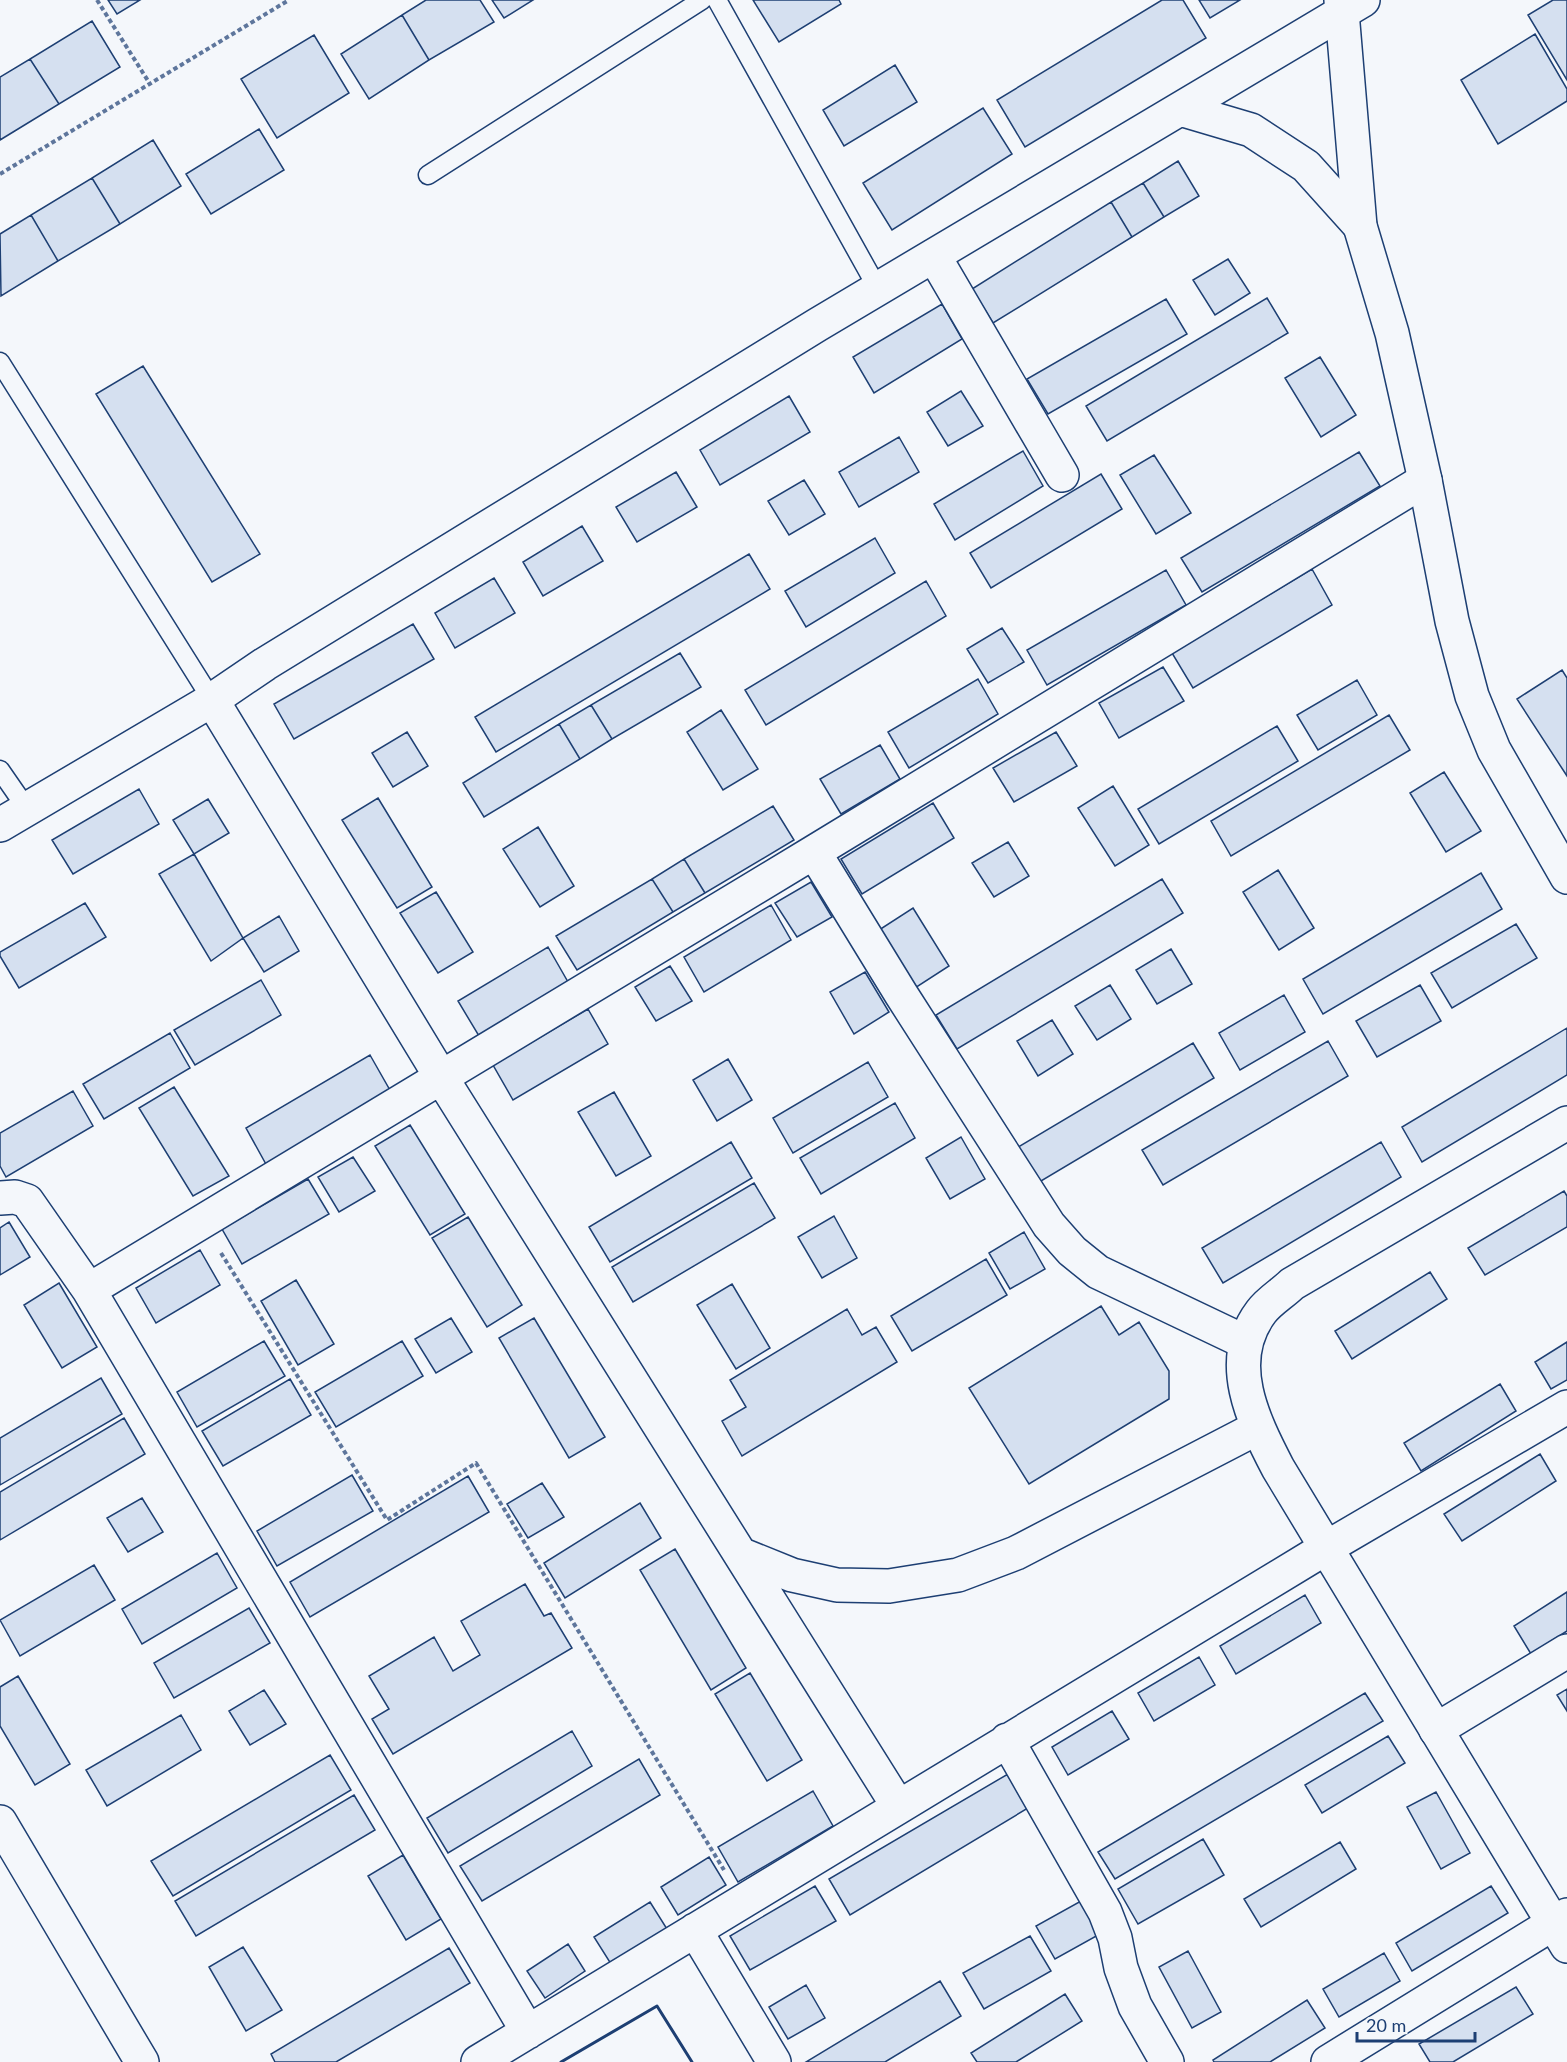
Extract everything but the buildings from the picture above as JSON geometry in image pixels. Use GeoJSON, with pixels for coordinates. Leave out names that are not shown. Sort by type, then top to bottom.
{"type":"FeatureCollection","features":[{"type":"Feature","properties":{"kind":"main road"},"geometry":{"type":"LineString","coordinates":[[14,817],[212,700],[265,664],[878,289],[1180,110],[1349,5],[1360,226],[1392,333],[1425,480],[1452,621],[1472,696],[1494,750],[1567,877]]}},
{"type":"Feature","properties":{"kind":"main road"},"geometry":{"type":"LineString","coordinates":[[1180,110],[1251,130],[1306,166],[1360,226]]}},
{"type":"Feature","properties":{"kind":"main road"},"geometry":{"type":"LineString","coordinates":[[934,256],[1062,475]]}},
{"type":"Feature","properties":{"kind":"main road"},"geometry":{"type":"LineString","coordinates":[[89,1290],[1425,480]]}},
{"type":"Feature","properties":{"kind":"main road"},"geometry":{"type":"LineString","coordinates":[[212,700],[441,1077],[897,1806]]}},
{"type":"Feature","properties":{"kind":"main road"},"geometry":{"type":"LineString","coordinates":[[814,852],[901,994],[1043,1215],[1072,1251],[1098,1272],[1245,1341]]}},
{"type":"Feature","properties":{"kind":"main road"},"geometry":{"type":"LineString","coordinates":[[1328,2062],[1562,1928],[1436,1730],[1278,1468],[1257,1428],[1244,1384],[1245,1341],[1262,1311],[1292,1284],[1567,1123]]}},
{"type":"Feature","properties":{"kind":"main road"},"geometry":{"type":"LineString","coordinates":[[0,1198],[15,1197],[27,1201],[89,1290],[528,2032]]}},
{"type":"Feature","properties":{"kind":"main road"},"geometry":{"type":"LineString","coordinates":[[478,2062],[897,1806],[1326,1548],[1567,1407]]}},
{"type":"Feature","properties":{"kind":"main road"},"geometry":{"type":"LineString","coordinates":[[740,1554],[792,1575],[837,1585],[889,1586],[958,1575],[1016,1553],[1257,1428]]}},
{"type":"Feature","properties":{"kind":"main road"},"geometry":{"type":"LineString","coordinates":[[1436,1730],[1567,1651]]}},
{"type":"Feature","properties":{"kind":"main road"},"geometry":{"type":"LineString","coordinates":[[1007,1740],[1105,1912],[1135,2006],[1167,2062]]}},
{"type":"Feature","properties":{"kind":"main road"},"geometry":{"type":"LineString","coordinates":[[0,1822],[142,2062]]}},
{"type":"Feature","properties":{"kind":"main road"},"geometry":{"type":"LineString","coordinates":[[694,1930],[774,2062]]}},
{"type":"Feature","properties":{"kind":"lane"},"geometry":{"type":"LineString","coordinates":[[428,175],[702,0]]}},
{"type":"Feature","properties":{"kind":"lane"},"geometry":{"type":"LineString","coordinates":[[717,0],[878,289]]}},
{"type":"Feature","properties":{"kind":"lane"},"geometry":{"type":"LineString","coordinates":[[0,362],[212,700]]}},
{"type":"Feature","properties":{"kind":"lane"},"geometry":{"type":"LineString","coordinates":[[0,770],[14,817]]}},
{"type":"Feature","properties":{"kind":"path"},"geometry":{"type":"LineString","coordinates":[[97,0],[150,84]]}},
{"type":"Feature","properties":{"kind":"path"},"geometry":{"type":"LineString","coordinates":[[0,174],[289,0]]}},
{"type":"Feature","properties":{"kind":"path"},"geometry":{"type":"LineString","coordinates":[[202,1222],[387,1520],[476,1463],[742,1901]]}},
{"type":"Feature","properties":{"kind":"wall"},"geometry":{"type":"LineString","coordinates":[[561,2062],[657,2006],[692,2062]]}}]}
